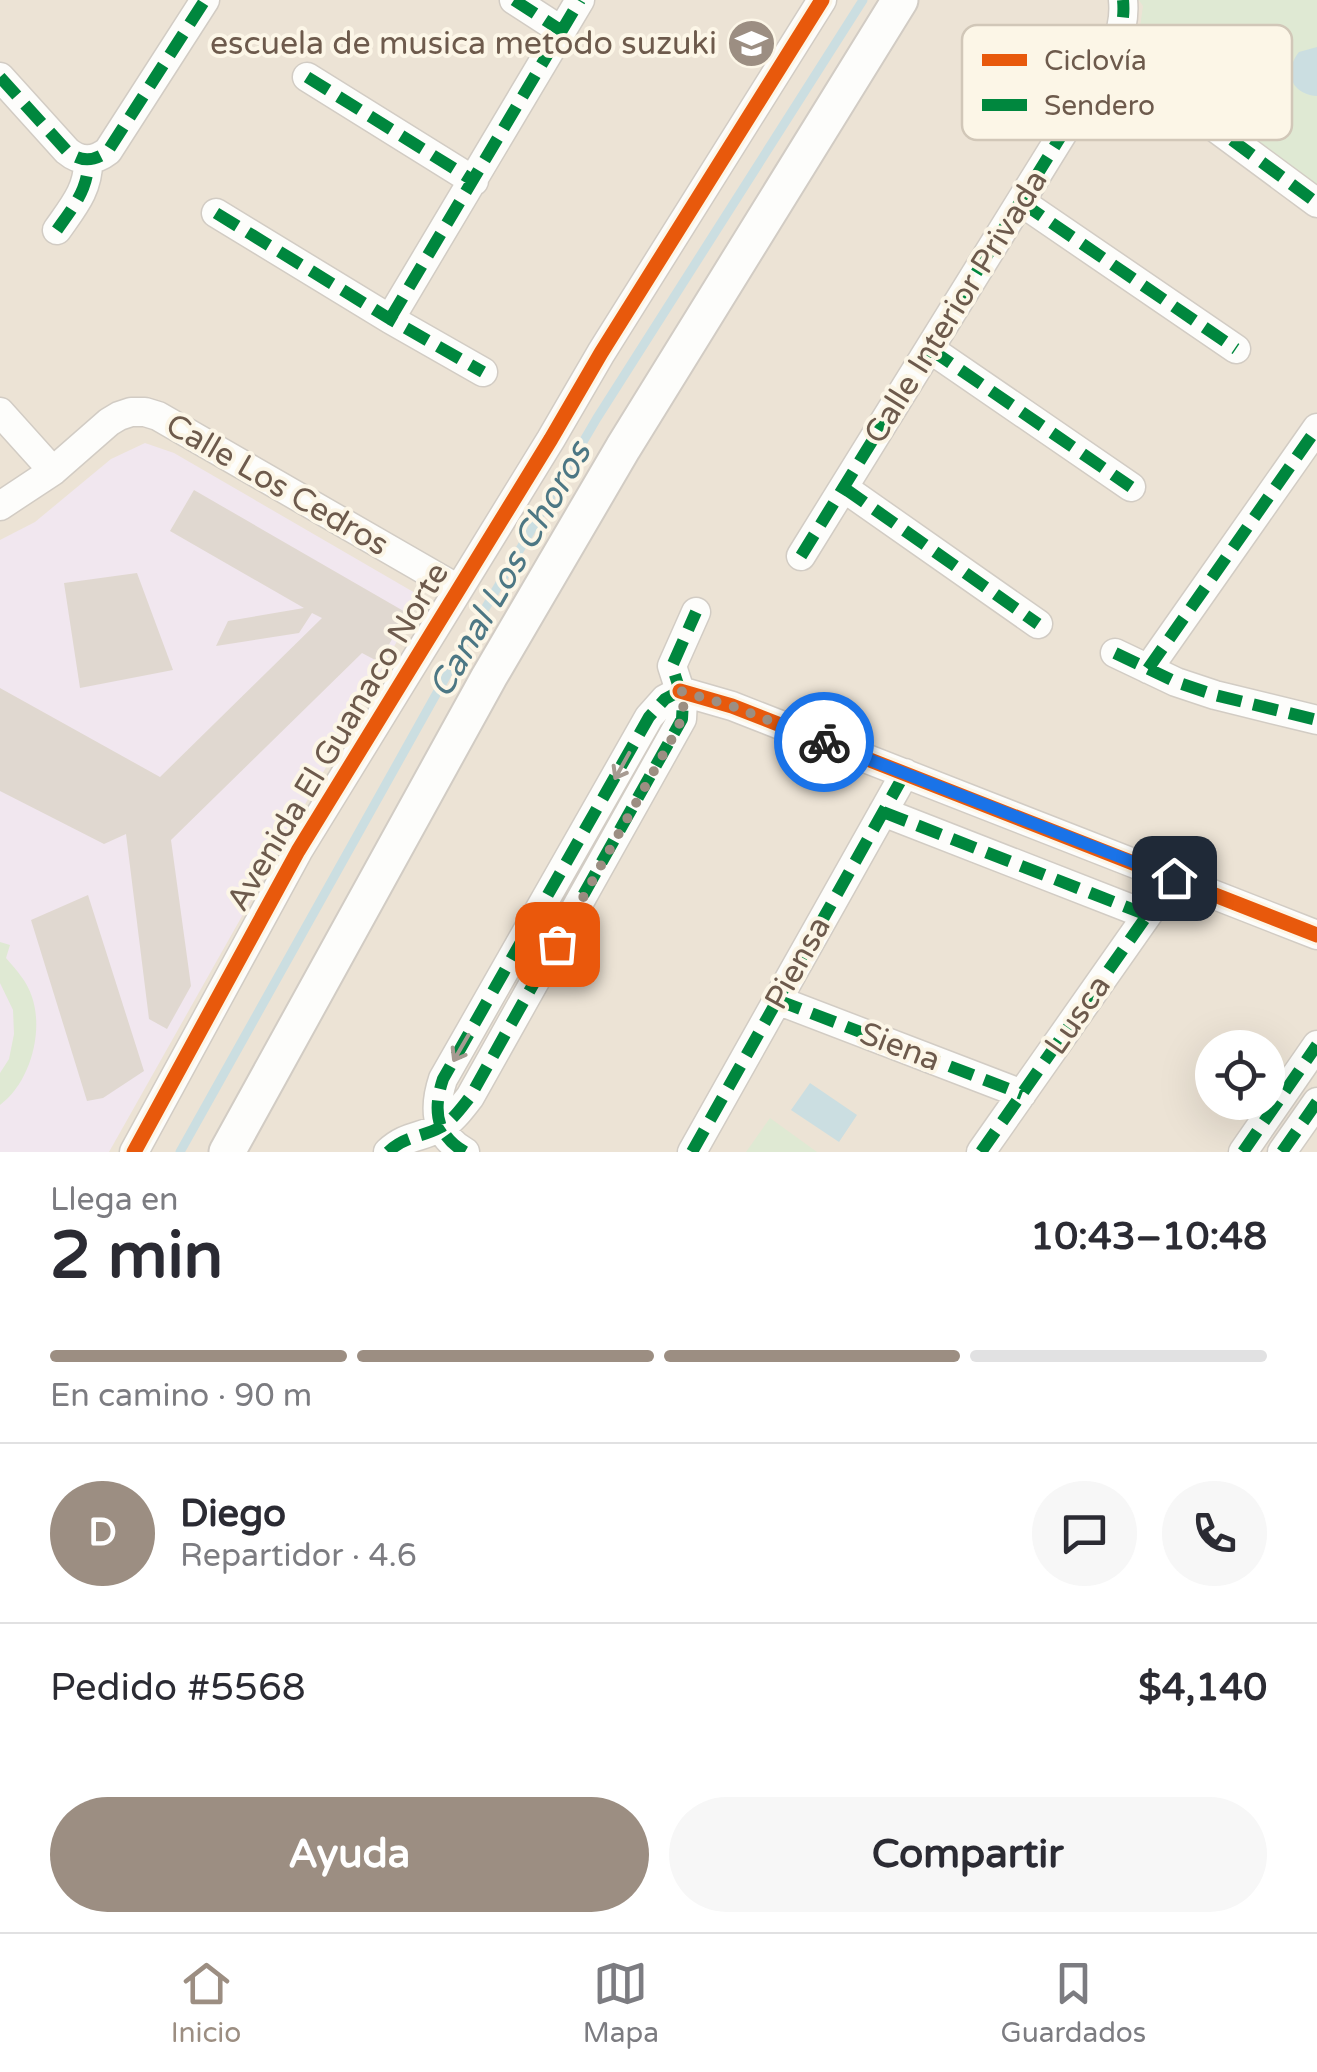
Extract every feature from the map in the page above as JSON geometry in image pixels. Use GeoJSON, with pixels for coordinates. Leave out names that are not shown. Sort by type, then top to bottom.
{"type":"FeatureCollection","features":[{"type":"Feature","properties":{"kind":"street"},"geometry":{"type":"LineString","coordinates":[[0,76],[73,156],[88,160],[102,155],[205,0]]}},
{"type":"Feature","properties":{"kind":"street"},"geometry":{"type":"LineString","coordinates":[[514,0],[562,31]]}},
{"type":"Feature","properties":{"kind":"street"},"geometry":{"type":"LineString","coordinates":[[390,319],[580,0]]}},
{"type":"Feature","properties":{"kind":"street","name":"Avenida El Guanaco Norte"},"geometry":{"type":"LineString","coordinates":[[134,1152],[298,851],[601,353],[822,0]]}},
{"type":"Feature","properties":{"kind":"street"},"geometry":{"type":"LineString","coordinates":[[227,1152],[546,579],[900,0]]}},
{"type":"Feature","properties":{"kind":"street","name":"Calle Interior Privada"},"geometry":{"type":"LineString","coordinates":[[1121,25],[1123,0]]}},
{"type":"Feature","properties":{"kind":"street"},"geometry":{"type":"LineString","coordinates":[[307,77],[474,181]]}},
{"type":"Feature","properties":{"kind":"street","name":"Calle Interior Privada"},"geometry":{"type":"LineString","coordinates":[[801,556],[1059,140]]}},
{"type":"Feature","properties":{"kind":"street"},"geometry":{"type":"LineString","coordinates":[[1232,140],[1317,203]]}},
{"type":"Feature","properties":{"kind":"street"},"geometry":{"type":"LineString","coordinates":[[57,230],[82,194],[88,160]]}},
{"type":"Feature","properties":{"kind":"street"},"geometry":{"type":"LineString","coordinates":[[1021,202],[1236,349]]}},
{"type":"Feature","properties":{"kind":"street"},"geometry":{"type":"LineString","coordinates":[[216,213],[483,372]]}},
{"type":"Feature","properties":{"kind":"street"},"geometry":{"type":"LineString","coordinates":[[930,349],[1131,486]]}},
{"type":"Feature","properties":{"kind":"street"},"geometry":{"type":"LineString","coordinates":[[0,412],[53,471]]}},
{"type":"Feature","properties":{"kind":"street","name":"Calle Los Cedros"},"geometry":{"type":"LineString","coordinates":[[5,496],[53,471],[109,422],[131,412],[144,412],[458,588]]}},
{"type":"Feature","properties":{"kind":"street"},"geometry":{"type":"LineString","coordinates":[[1148,669],[1317,428]]}},
{"type":"Feature","properties":{"kind":"street"},"geometry":{"type":"LineString","coordinates":[[844,488],[1038,624]]}},
{"type":"Feature","properties":{"kind":"street"},"geometry":{"type":"LineString","coordinates":[[388,1152],[405,1139],[440,1128],[458,1112],[575,913],[678,728],[684,710],[673,660],[696,612]]}},
{"type":"Feature","properties":{"kind":"street"},"geometry":{"type":"LineString","coordinates":[[1116,654],[1176,682],[1317,720]]}},
{"type":"Feature","properties":{"kind":"street"},"geometry":{"type":"LineString","coordinates":[[465,1152],[440,1128],[436,1105],[444,1079],[649,717],[665,699],[680,691],[732,706],[1317,935]]}},
{"type":"Feature","properties":{"kind":"street","name":"Piensa"},"geometry":{"type":"LineString","coordinates":[[692,1152],[905,774]]}},
{"type":"Feature","properties":{"kind":"street"},"geometry":{"type":"LineString","coordinates":[[883,812],[1147,915]]}},
{"type":"Feature","properties":{"kind":"street","name":"Lusca"},"geometry":{"type":"LineString","coordinates":[[981,1152],[1174,878]]}},
{"type":"Feature","properties":{"kind":"street"},"geometry":{"type":"LineString","coordinates":[[546,900],[575,913]]}},
{"type":"Feature","properties":{"kind":"street","name":"Siena"},"geometry":{"type":"LineString","coordinates":[[777,1000],[1022,1094]]}},
{"type":"Feature","properties":{"kind":"street"},"geometry":{"type":"LineString","coordinates":[[1243,1152],[1317,1045]]}},
{"type":"Feature","properties":{"kind":"street"},"geometry":{"type":"LineString","coordinates":[[1282,1152],[1317,1102]]}},
{"type":"Feature","properties":{"kind":"shaded area"},"geometry":{"type":"Polygon","coordinates":[[[0,0],[1317,0],[1317,1152],[0,1152],[0,0]]]}},
{"type":"Feature","properties":{"kind":"shaded area"},"geometry":{"type":"Polygon","coordinates":[[[1317,47],[1317,96],[1301,91],[1292,81],[1292,65],[1299,52],[1317,47]]]}},
{"type":"Feature","properties":{"kind":"shaded area"},"geometry":{"type":"Polygon","coordinates":[[[145,443],[174,453],[422,597],[109,1152],[0,1152],[0,540],[35,522],[111,459],[145,443]]]}},
{"type":"Feature","properties":{"kind":"shaded area"},"geometry":{"type":"Polygon","coordinates":[[[810,1083],[857,1115],[839,1142],[791,1110],[810,1083]]]}},
{"type":"Feature","properties":{"kind":"green space"},"geometry":{"type":"Polygon","coordinates":[[[1139,0],[1317,0],[1317,186],[1253,140],[1292,140],[1292,25],[1140,25],[1143,6],[1139,0]]]}},
{"type":"Feature","properties":{"kind":"green space"},"geometry":{"type":"Polygon","coordinates":[[[0,942],[10,945],[6,958],[30,991],[36,1026],[26,1070],[0,1105],[0,1073],[9,1059],[14,1034],[13,1010],[0,983],[0,942]]]}},
{"type":"Feature","properties":{"kind":"green space"},"geometry":{"type":"Polygon","coordinates":[[[770,1118],[817,1152],[746,1152],[770,1118]]]}},
{"type":"Feature","properties":{"kind":"building"},"geometry":{"type":"Polygon","coordinates":[[[194,490],[407,613],[379,662],[362,653],[171,840],[191,986],[167,1029],[149,1019],[126,834],[104,844],[0,791],[0,688],[160,777],[322,618],[312,613],[299,633],[216,646],[228,621],[304,608],[170,531],[194,490]]]}},
{"type":"Feature","properties":{"kind":"building"},"geometry":{"type":"Polygon","coordinates":[[[137,573],[173,670],[80,688],[64,583],[137,573]]]}},
{"type":"Feature","properties":{"kind":"building"},"geometry":{"type":"Polygon","coordinates":[[[88,895],[144,1071],[103,1098],[87,1101],[31,920],[88,895]]]}},
{"type":"Feature","properties":{"kind":"waterway","name":"Canal Los Choros"},"geometry":{"type":"LineString","coordinates":[[180,1152],[462,648],[597,418],[863,0]]}},
{"type":"Feature","properties":{"kind":"marked path"},"geometry":{"type":"LineString","coordinates":[[0,77],[67,151],[82,159],[98,157],[108,151],[205,0]]}},
{"type":"Feature","properties":{"kind":"marked path"},"geometry":{"type":"LineString","coordinates":[[514,0],[562,31]]}},
{"type":"Feature","properties":{"kind":"marked path"},"geometry":{"type":"LineString","coordinates":[[390,319],[580,0]]}},
{"type":"Feature","properties":{"kind":"marked path"},"geometry":{"type":"LineString","coordinates":[[1121,25],[1123,0]]}},
{"type":"Feature","properties":{"kind":"marked path"},"geometry":{"type":"LineString","coordinates":[[307,77],[474,181]]}},
{"type":"Feature","properties":{"kind":"marked path"},"geometry":{"type":"LineString","coordinates":[[801,556],[1059,140]]}},
{"type":"Feature","properties":{"kind":"marked path"},"geometry":{"type":"LineString","coordinates":[[1232,140],[1317,203]]}},
{"type":"Feature","properties":{"kind":"marked path"},"geometry":{"type":"LineString","coordinates":[[57,230],[83,189],[88,160]]}},
{"type":"Feature","properties":{"kind":"marked path"},"geometry":{"type":"LineString","coordinates":[[1021,202],[1236,349]]}},
{"type":"Feature","properties":{"kind":"marked path"},"geometry":{"type":"LineString","coordinates":[[216,213],[483,372]]}},
{"type":"Feature","properties":{"kind":"marked path"},"geometry":{"type":"LineString","coordinates":[[930,349],[1131,487]]}},
{"type":"Feature","properties":{"kind":"marked path"},"geometry":{"type":"LineString","coordinates":[[1148,669],[1317,428]]}},
{"type":"Feature","properties":{"kind":"marked path"},"geometry":{"type":"LineString","coordinates":[[844,488],[1038,624]]}},
{"type":"Feature","properties":{"kind":"marked path"},"geometry":{"type":"LineString","coordinates":[[388,1152],[401,1142],[445,1124],[470,1097],[682,719],[683,700],[672,666],[696,612]]}},
{"type":"Feature","properties":{"kind":"marked path"},"geometry":{"type":"LineString","coordinates":[[1115,653],[1176,682],[1215,695],[1317,720]]}},
{"type":"Feature","properties":{"kind":"marked path"},"geometry":{"type":"LineString","coordinates":[[465,1152],[448,1138],[439,1120],[443,1079],[649,717],[665,699],[680,691]]}},
{"type":"Feature","properties":{"kind":"marked path"},"geometry":{"type":"LineString","coordinates":[[692,1152],[905,773]]}},
{"type":"Feature","properties":{"kind":"marked path"},"geometry":{"type":"LineString","coordinates":[[883,812],[1147,915]]}},
{"type":"Feature","properties":{"kind":"marked path"},"geometry":{"type":"LineString","coordinates":[[981,1152],[1174,877]]}},
{"type":"Feature","properties":{"kind":"marked path"},"geometry":{"type":"LineString","coordinates":[[777,1000],[1022,1094]]}},
{"type":"Feature","properties":{"kind":"marked path"},"geometry":{"type":"LineString","coordinates":[[1243,1152],[1317,1045]]}},
{"type":"Feature","properties":{"kind":"marked path"},"geometry":{"type":"LineString","coordinates":[[1282,1152],[1317,1102]]}},
{"type":"Feature","properties":{"kind":"cycle path"},"geometry":{"type":"LineString","coordinates":[[134,1152],[298,851],[601,353],[822,0]]}},
{"type":"Feature","properties":{"kind":"cycle path"},"geometry":{"type":"LineString","coordinates":[[680,691],[732,706],[1317,935]]}},
{"type":"Feature","properties":{"kind":"way so far"},"geometry":{"type":"LineString","coordinates":[[557,944],[678,728],[684,710],[680,691],[732,706],[824,742]]}},
{"type":"Feature","properties":{"kind":"place","name":"escuela de musica metodo suzuki"},"geometry":{"type":"Point","coordinates":[752,44]}},
{"type":"Feature","properties":{"kind":"route"},"geometry":{"type":"LineString","coordinates":[[824,742],[1174,878]]}}]}
